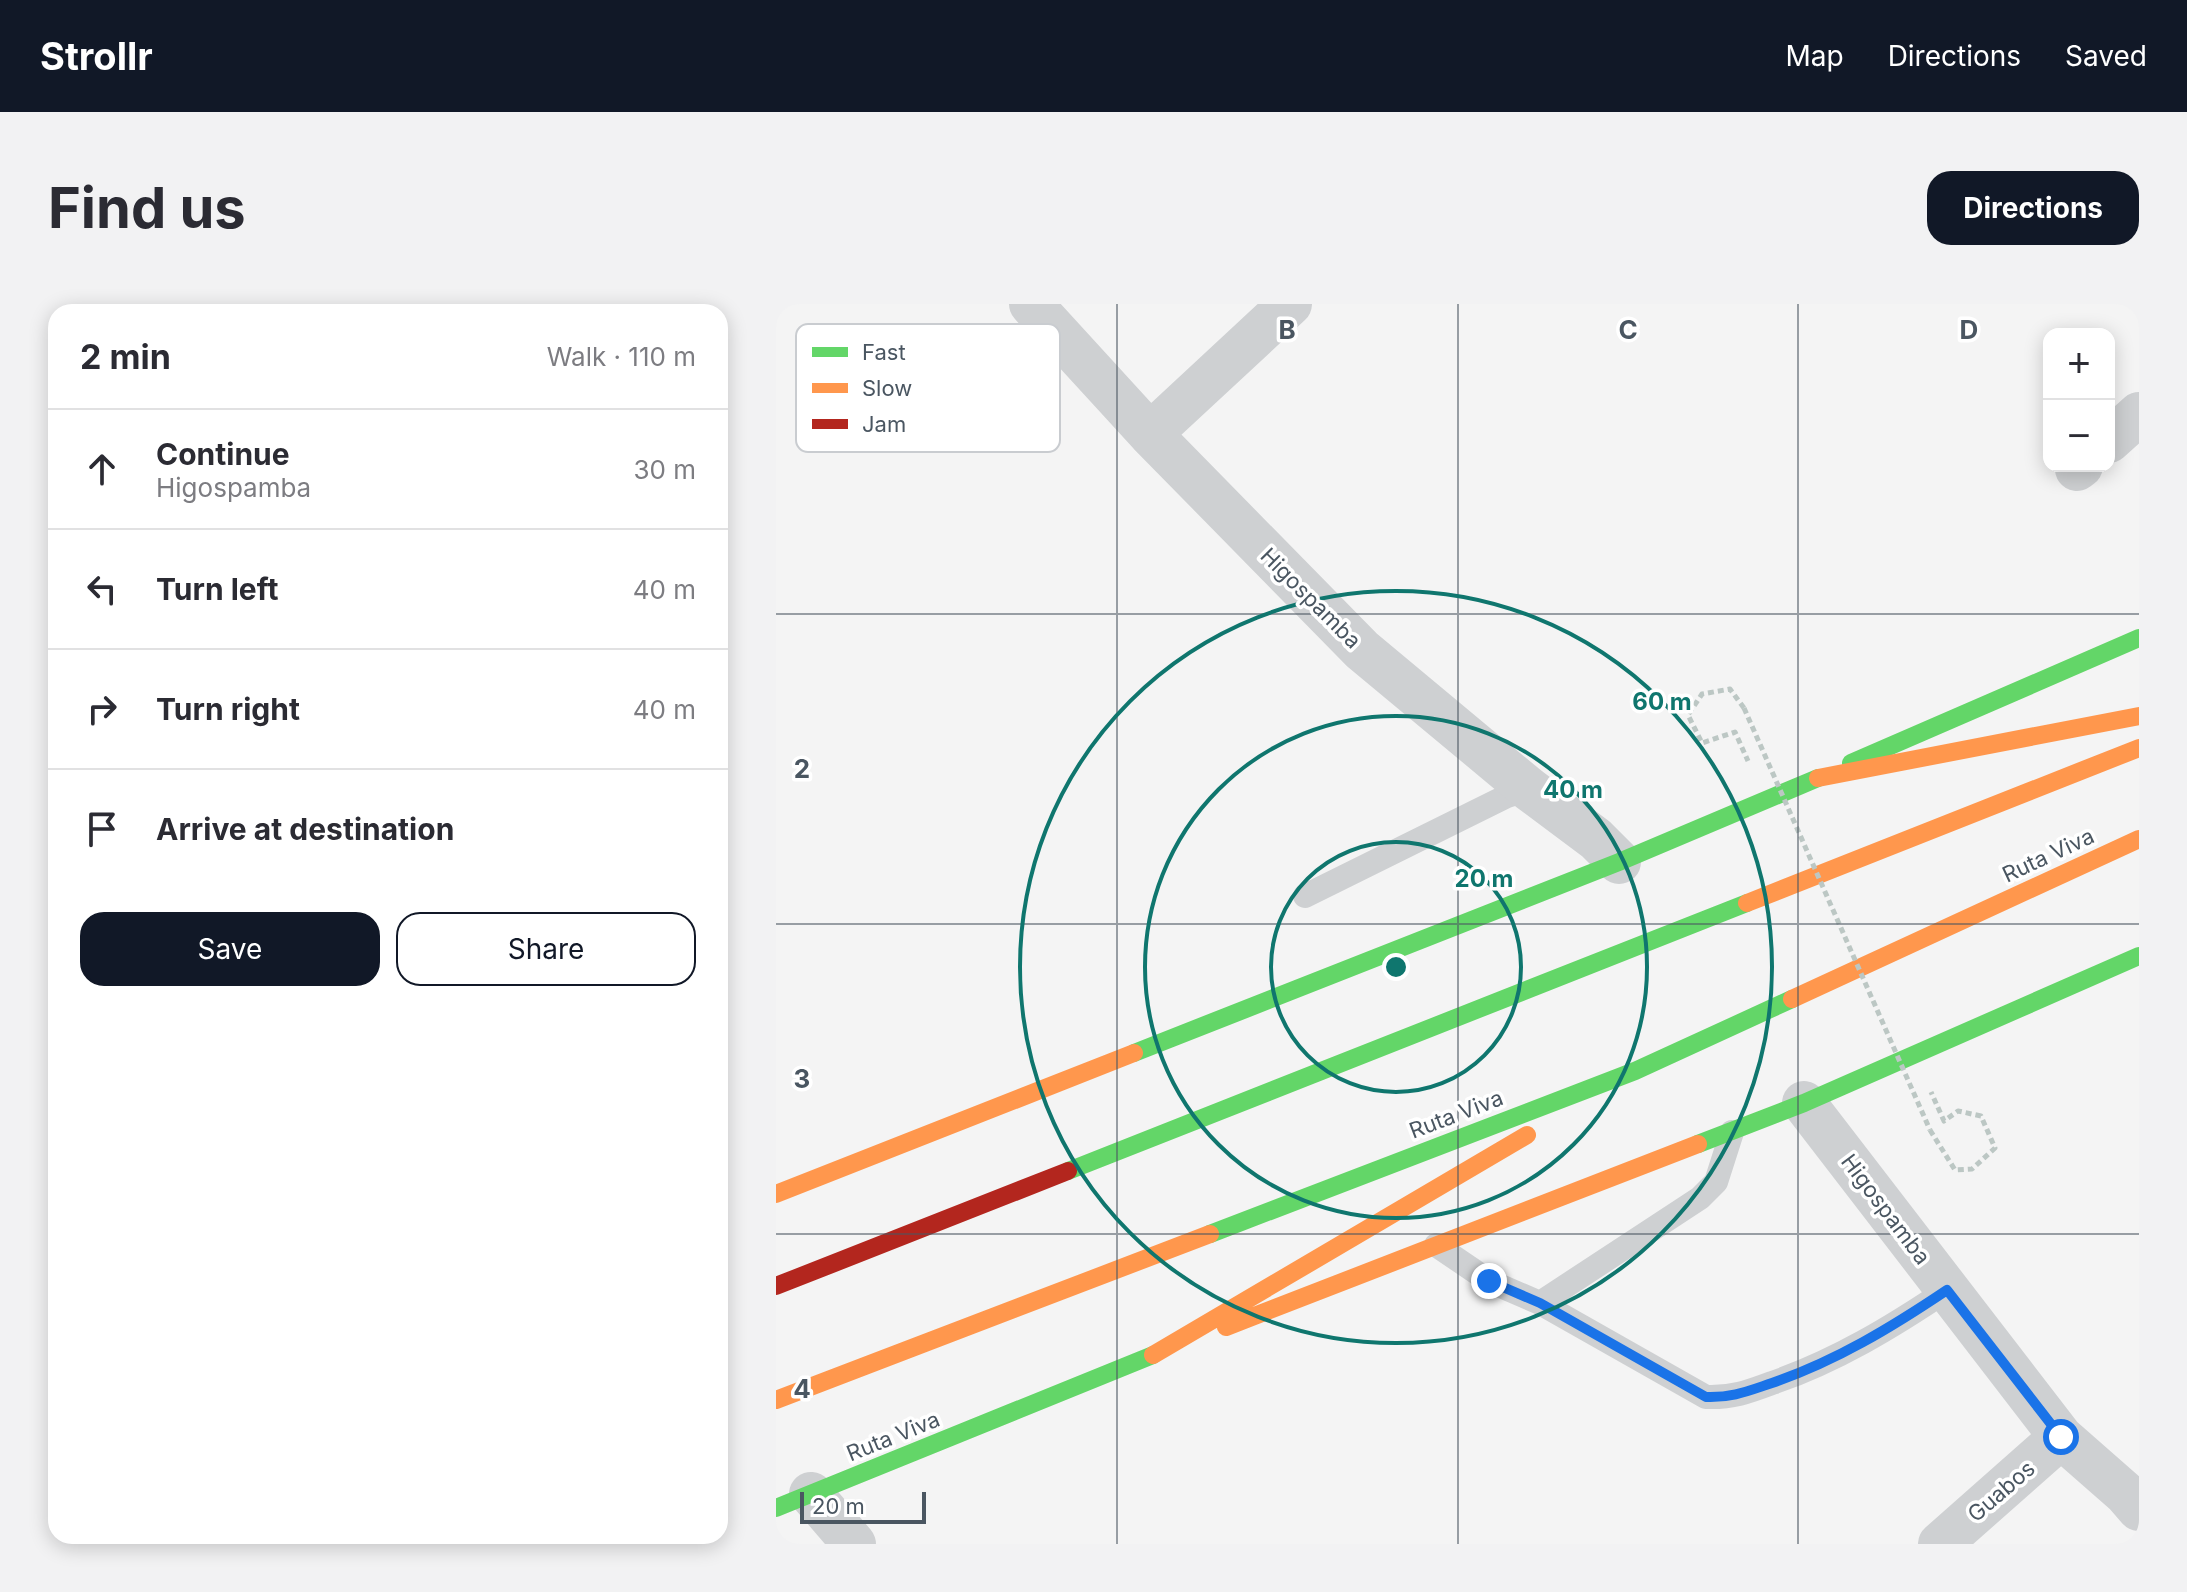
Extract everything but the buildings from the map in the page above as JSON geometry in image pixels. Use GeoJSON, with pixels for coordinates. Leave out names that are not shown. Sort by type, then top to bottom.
{"type":"FeatureCollection","features":[{"type":"Feature","properties":{"kind":"main road"},"geometry":{"type":"LineString","coordinates":[[776,1194],[1619,862],[2139,638]]}},
{"type":"Feature","properties":{"kind":"main road"},"geometry":{"type":"LineString","coordinates":[[1818,778],[2139,716]]}},
{"type":"Feature","properties":{"kind":"main road"},"geometry":{"type":"LineString","coordinates":[[776,1286],[2139,748]]}},
{"type":"Feature","properties":{"kind":"main road","name":"Ruta Viva"},"geometry":{"type":"LineString","coordinates":[[776,1400],[1635,1071],[2139,839]]}},
{"type":"Feature","properties":{"kind":"main road","name":"Ruta Viva"},"geometry":{"type":"LineString","coordinates":[[794,1501],[1153,1355],[1804,1103],[2139,956]]}},
{"type":"Feature","properties":{"kind":"main road"},"geometry":{"type":"LineString","coordinates":[[1153,1355],[1635,1071]]}},
{"type":"Feature","properties":{"kind":"street","name":"Higospamba"},"geometry":{"type":"LineString","coordinates":[[1031,304],[1049,324]]}},
{"type":"Feature","properties":{"kind":"street"},"geometry":{"type":"LineString","coordinates":[[1150,434],[1290,304]]}},
{"type":"Feature","properties":{"kind":"street","name":"Higospamba"},"geometry":{"type":"LineString","coordinates":[[1060,336],[1150,434],[1362,650],[1529,789],[1596,839],[1619,862]]}},
{"type":"Feature","properties":{"kind":"street"},"geometry":{"type":"LineString","coordinates":[[2115,436],[2139,414]]}},
{"type":"Feature","properties":{"kind":"street","name":"Higospamba"},"geometry":{"type":"LineString","coordinates":[[1804,1103],[2061,1437],[2135,1495]]}},
{"type":"Feature","properties":{"kind":"street","name":"Guabos"},"geometry":{"type":"LineString","coordinates":[[1940,1544],[2061,1437]]}},
{"type":"Feature","properties":{"kind":"street"},"geometry":{"type":"LineString","coordinates":[[794,1501],[854,1544]]}},
{"type":"Feature","properties":{"kind":"lane"},"geometry":{"type":"LineString","coordinates":[[1305,896],[1507,796],[1529,789]]}},
{"type":"Feature","properties":{"kind":"lane"},"geometry":{"type":"LineString","coordinates":[[1540,1303],[1700,1198],[1716,1182],[1732,1132]]}},
{"type":"Feature","properties":{"kind":"lane"},"geometry":{"type":"LineString","coordinates":[[1436,1245],[1489,1281],[1540,1303],[1706,1397],[1730,1398],[1817,1367],[1897,1324],[1947,1290]]}},
{"type":"Feature","properties":{"kind":"path"},"geometry":{"type":"LineString","coordinates":[[1754,774],[1735,732],[1702,743],[1688,715],[1702,694],[1730,689],[1744,708],[1930,1130],[1955,1170],[1972,1169],[1995,1148],[1981,1116],[1958,1111],[1944,1121],[1926,1082]]}},
{"type":"Feature","properties":{"kind":"traffic: fast"},"geometry":{"type":"LineString","coordinates":[[1851,763],[2139,638]]}},
{"type":"Feature","properties":{"kind":"traffic: fast"},"geometry":{"type":"LineString","coordinates":[[1134,1053],[1619,862],[1818,778]]}},
{"type":"Feature","properties":{"kind":"traffic: fast"},"geometry":{"type":"LineString","coordinates":[[1068,1171],[1747,903]]}},
{"type":"Feature","properties":{"kind":"traffic: fast"},"geometry":{"type":"LineString","coordinates":[[1698,1144],[1804,1103],[2139,956]]}},
{"type":"Feature","properties":{"kind":"traffic: fast"},"geometry":{"type":"LineString","coordinates":[[1210,1234],[1635,1071],[1792,999]]}},
{"type":"Feature","properties":{"kind":"traffic: fast"},"geometry":{"type":"LineString","coordinates":[[776,1508],[1153,1355]]}},
{"type":"Feature","properties":{"kind":"traffic: slow"},"geometry":{"type":"LineString","coordinates":[[1818,778],[2139,716]]}},
{"type":"Feature","properties":{"kind":"traffic: slow"},"geometry":{"type":"LineString","coordinates":[[1747,903],[2139,748]]}},
{"type":"Feature","properties":{"kind":"traffic: slow"},"geometry":{"type":"LineString","coordinates":[[1792,999],[2139,839]]}},
{"type":"Feature","properties":{"kind":"traffic: slow"},"geometry":{"type":"LineString","coordinates":[[776,1194],[1134,1053]]}},
{"type":"Feature","properties":{"kind":"traffic: slow"},"geometry":{"type":"LineString","coordinates":[[1153,1355],[1527,1135]]}},
{"type":"Feature","properties":{"kind":"traffic: slow"},"geometry":{"type":"LineString","coordinates":[[1226,1327],[1698,1144]]}},
{"type":"Feature","properties":{"kind":"traffic: slow"},"geometry":{"type":"LineString","coordinates":[[776,1400],[1210,1234]]}},
{"type":"Feature","properties":{"kind":"traffic: jam"},"geometry":{"type":"LineString","coordinates":[[776,1286],[1068,1171]]}},
{"type":"Feature","properties":{"kind":"route"},"geometry":{"type":"LineString","coordinates":[[1489,1281],[1540,1303],[1706,1397],[1730,1398],[1817,1367],[1897,1324],[1947,1290],[2061,1437]]}}]}
